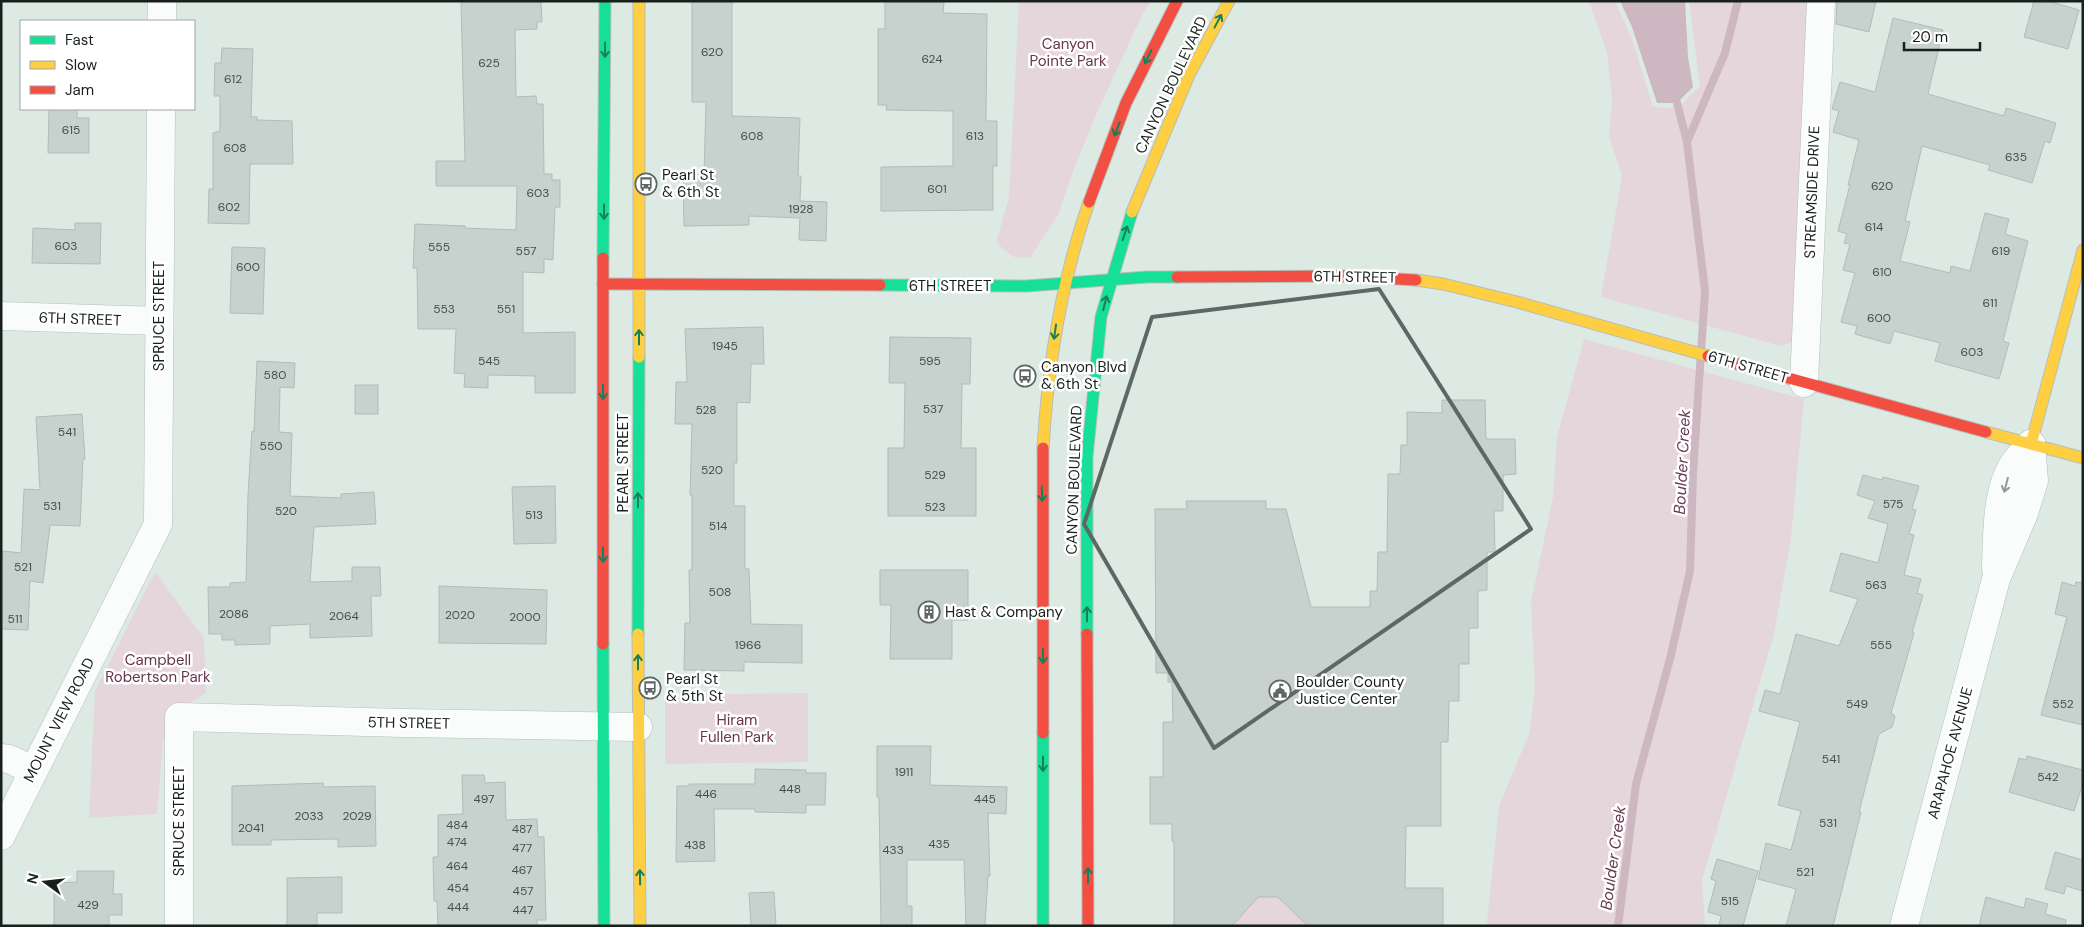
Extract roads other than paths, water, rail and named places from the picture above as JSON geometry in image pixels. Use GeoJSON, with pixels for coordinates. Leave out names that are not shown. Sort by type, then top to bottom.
{"type":"FeatureCollection","features":[{"type":"Feature","properties":{"kind":"street"},"geometry":{"type":"LineString","coordinates":[[162,1],[162,20]]}},
{"type":"Feature","properties":{"kind":"street","name":"PEARL STREET"},"geometry":{"type":"LineString","coordinates":[[604,926],[603,284],[605,1]]}},
{"type":"Feature","properties":{"kind":"street","name":"PEARL STREET"},"geometry":{"type":"LineString","coordinates":[[639,1],[638,727],[640,926]]}},
{"type":"Feature","properties":{"kind":"street","name":"CANYON BOULEVARD"},"geometry":{"type":"LineString","coordinates":[[1044,926],[1042,469],[1050,374],[1064,284],[1076,239],[1105,158],[1135,84],[1177,1]]}},
{"type":"Feature","properties":{"kind":"street","name":"CANYON BOULEVARD"},"geometry":{"type":"LineString","coordinates":[[1088,926],[1087,457],[1100,327],[1123,239],[1144,180],[1189,75],[1229,1]]}},
{"type":"Feature","properties":{"kind":"street","name":"STREAMSIDE DRIVE"},"geometry":{"type":"LineString","coordinates":[[1804,383],[1821,1]]}},
{"type":"Feature","properties":{"kind":"street","name":"SPRUCE STREET"},"geometry":{"type":"LineString","coordinates":[[158,524],[161,110]]}},
{"type":"Feature","properties":{"kind":"street","name":"ARAPAHOE AVENUE"},"geometry":{"type":"LineString","coordinates":[[1904,926],[1996,579],[1997,522],[2000,506],[2011,470],[2031,444],[2083,250]]}},
{"type":"Feature","properties":{"kind":"street","name":"6TH STREET"},"geometry":{"type":"LineString","coordinates":[[603,284],[1027,286],[1147,276],[1399,278],[1443,284],[1517,302],[1804,383],[2083,458]]}},
{"type":"Feature","properties":{"kind":"street","name":"6TH STREET"},"geometry":{"type":"LineString","coordinates":[[1,316],[159,321]]}},
{"type":"Feature","properties":{"kind":"street","name":"MOUNT VIEW ROAD"},"geometry":{"type":"LineString","coordinates":[[1,836],[158,524]]}},
{"type":"Feature","properties":{"kind":"street","name":"SPRUCE STREET"},"geometry":{"type":"LineString","coordinates":[[179,716],[179,926]]}},
{"type":"Feature","properties":{"kind":"street","name":"5TH STREET"},"geometry":{"type":"LineString","coordinates":[[179,716],[403,723],[638,727]]}},
{"type":"Feature","properties":{"kind":"street"},"geometry":{"type":"LineString","coordinates":[[1,758],[9,759],[33,770]]}},
{"type":"Feature","properties":{"kind":"waterway","name":"Boulder Creek"},"geometry":{"type":"LineString","coordinates":[[1618,926],[1636,784],[1670,659],[1690,571],[1693,474],[1705,291],[1687,142],[1725,53],[1738,1]]}},
{"type":"Feature","properties":{"kind":"waterway"},"geometry":{"type":"LineString","coordinates":[[1675,95],[1687,142]]}},
{"type":"Feature","properties":{"kind":"place","name":"Pearl St & 6th St"},"geometry":{"type":"Point","coordinates":[646,184]}},
{"type":"Feature","properties":{"kind":"place","name":"Canyon Blvd & 6th St"},"geometry":{"type":"Point","coordinates":[1025,376]}},
{"type":"Feature","properties":{"kind":"place","name":"Hast & Company"},"geometry":{"type":"Point","coordinates":[929,612]}},
{"type":"Feature","properties":{"kind":"place","name":"Pearl St & 5th St"},"geometry":{"type":"Point","coordinates":[650,688]}},
{"type":"Feature","properties":{"kind":"place","name":"Boulder County Justice Center"},"geometry":{"type":"Point","coordinates":[1280,691]}},
{"type":"Feature","properties":{"kind":"park label","name":"Canyon Pointe Park"},"geometry":{"type":"Point","coordinates":[1068,52]}},
{"type":"Feature","properties":{"kind":"park label","name":"Campbell Robertson Park"},"geometry":{"type":"Point","coordinates":[158,668]}},
{"type":"Feature","properties":{"kind":"park label","name":"Hiram Fullen Park"},"geometry":{"type":"Point","coordinates":[737,728]}}]}
